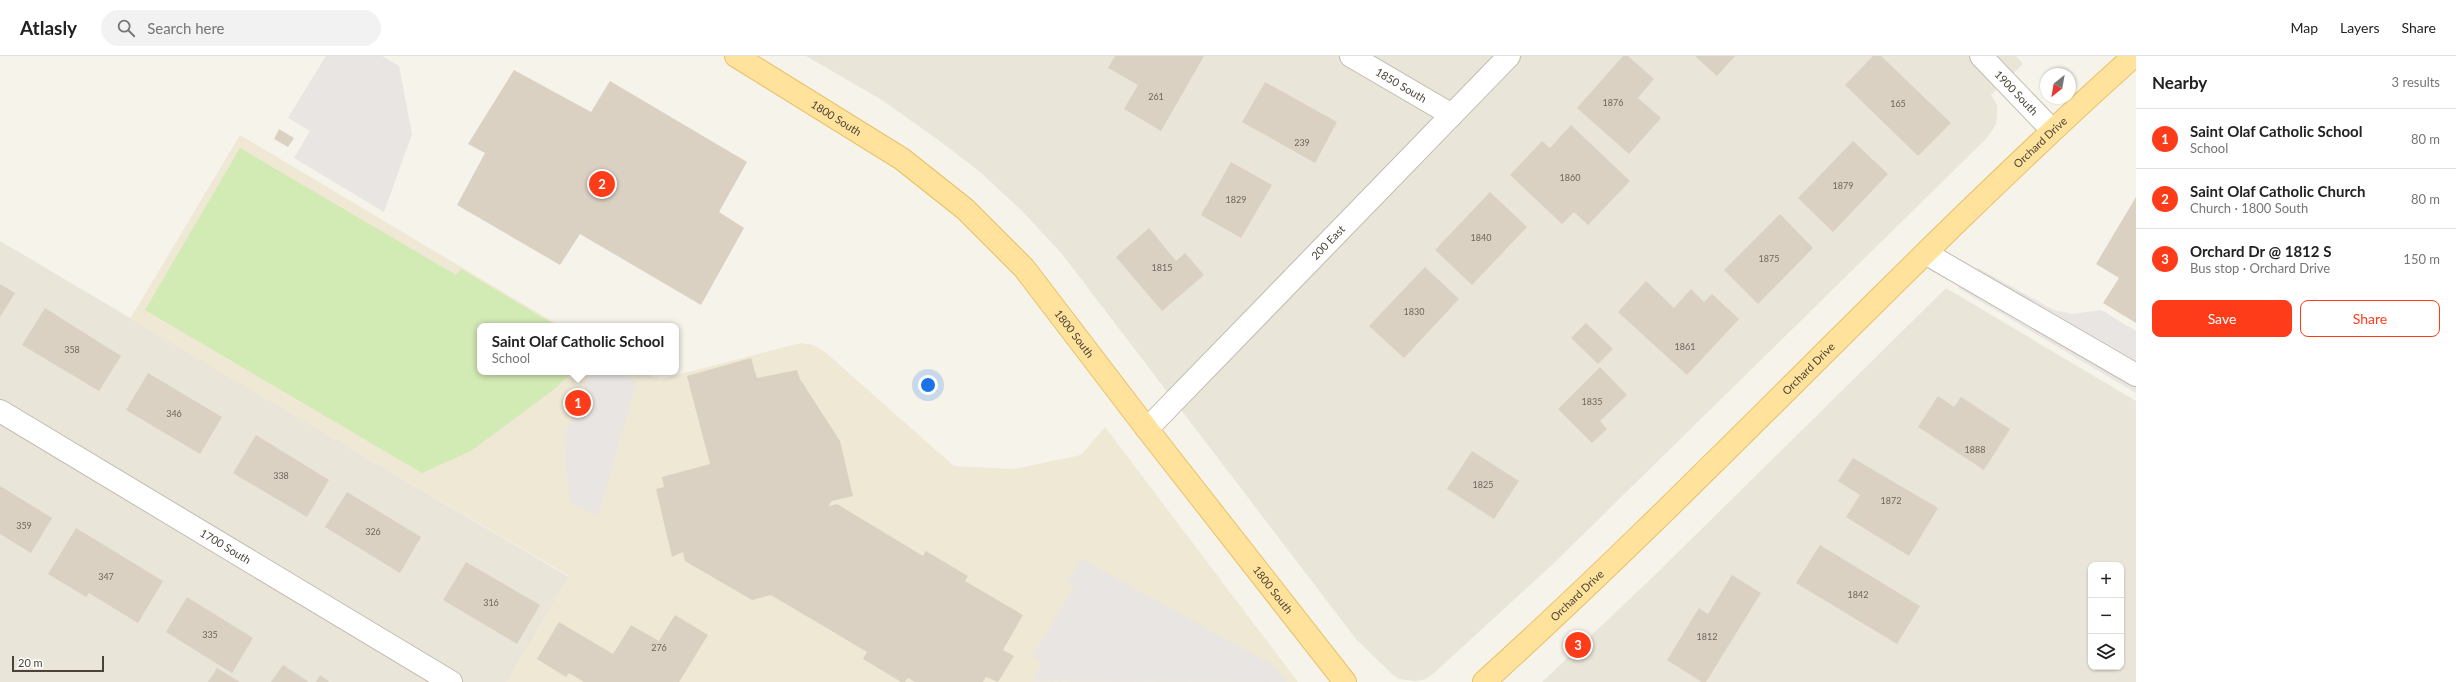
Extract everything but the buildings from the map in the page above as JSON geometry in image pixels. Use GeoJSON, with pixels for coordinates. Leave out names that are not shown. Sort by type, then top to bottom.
{"type":"FeatureCollection","features":[{"type":"Feature","properties":{"kind":"main road","name":"1800 South"},"geometry":{"type":"LineString","coordinates":[[736,56],[868,137],[913,167],[965,209],[1024,268],[1147,429],[1345,682]]}},
{"type":"Feature","properties":{"kind":"main road","name":"Orchard Drive"},"geometry":{"type":"LineString","coordinates":[[1484,682],[1616,560],[2052,130],[2134,56]]}},
{"type":"Feature","properties":{"kind":"street","name":"1850 South"},"geometry":{"type":"LineString","coordinates":[[1351,56],[1452,115]]}},
{"type":"Feature","properties":{"kind":"street","name":"200 East"},"geometry":{"type":"LineString","coordinates":[[1147,429],[1509,56]]}},
{"type":"Feature","properties":{"kind":"street","name":"1900 South"},"geometry":{"type":"LineString","coordinates":[[1981,56],[2052,130]]}},
{"type":"Feature","properties":{"kind":"street"},"geometry":{"type":"LineString","coordinates":[[1927,254],[2136,375]]}},
{"type":"Feature","properties":{"kind":"street","name":"1700 South"},"geometry":{"type":"LineString","coordinates":[[0,411],[451,682]]}},
{"type":"Feature","properties":{"kind":"shaded area"},"geometry":{"type":"Polygon","coordinates":[[[326,56],[382,56],[399,66],[412,134],[384,212],[294,158],[310,131],[288,118],[326,56]]]}},
{"type":"Feature","properties":{"kind":"shaded area"},"geometry":{"type":"Polygon","coordinates":[[[806,56],[2016,56],[2023,64],[1991,95],[1997,105],[1997,117],[1996,125],[1986,139],[1553,564],[1433,674],[1426,679],[1416,681],[1399,679],[1393,675],[1356,639],[1062,254],[1023,212],[980,172],[941,142],[882,100],[806,56]]]}},
{"type":"Feature","properties":{"kind":"shaded area"},"geometry":{"type":"Polygon","coordinates":[[[240,135],[555,323],[477,323],[477,375],[650,375],[661,379],[801,343],[813,345],[825,352],[954,466],[1014,469],[1081,455],[1105,427],[1298,682],[507,682],[569,576],[130,319],[240,135]]]}},
{"type":"Feature","properties":{"kind":"shaded area"},"geometry":{"type":"Polygon","coordinates":[[[0,241],[569,577],[507,682],[0,682],[0,241]]]}},
{"type":"Feature","properties":{"kind":"shaded area"},"geometry":{"type":"Polygon","coordinates":[[[1978,268],[2054,310],[2072,314],[2101,310],[2136,331],[2136,393],[1958,288],[1978,268]]]}},
{"type":"Feature","properties":{"kind":"shaded area"},"geometry":{"type":"Polygon","coordinates":[[[1946,288],[2136,401],[2136,682],[1542,682],[1656,574],[1946,288]]]}},
{"type":"Feature","properties":{"kind":"shaded area"},"geometry":{"type":"Polygon","coordinates":[[[591,375],[624,375],[636,383],[598,515],[570,503],[564,437],[591,375]]]}},
{"type":"Feature","properties":{"kind":"shaded area"},"geometry":{"type":"Polygon","coordinates":[[[1081,559],[1274,666],[1286,682],[1033,681],[1041,665],[1038,659],[1033,655],[1074,587],[1067,582],[1081,559]]]}},
{"type":"Feature","properties":{"kind":"green space"},"geometry":{"type":"Polygon","coordinates":[[[240,148],[456,275],[461,269],[552,323],[477,323],[477,375],[570,375],[553,390],[471,451],[422,473],[145,310],[240,148]]]}},
{"type":"Feature","properties":{"kind":"place","name":"Saint Olaf Catholic Church"},"geometry":{"type":"Point","coordinates":[602,184]}},
{"type":"Feature","properties":{"kind":"place","name":"Saint Olaf Catholic School"},"geometry":{"type":"Point","coordinates":[578,403]}},
{"type":"Feature","properties":{"kind":"place","name":"Orchard Dr @ 1812 S"},"geometry":{"type":"Point","coordinates":[1578,645]}}]}
